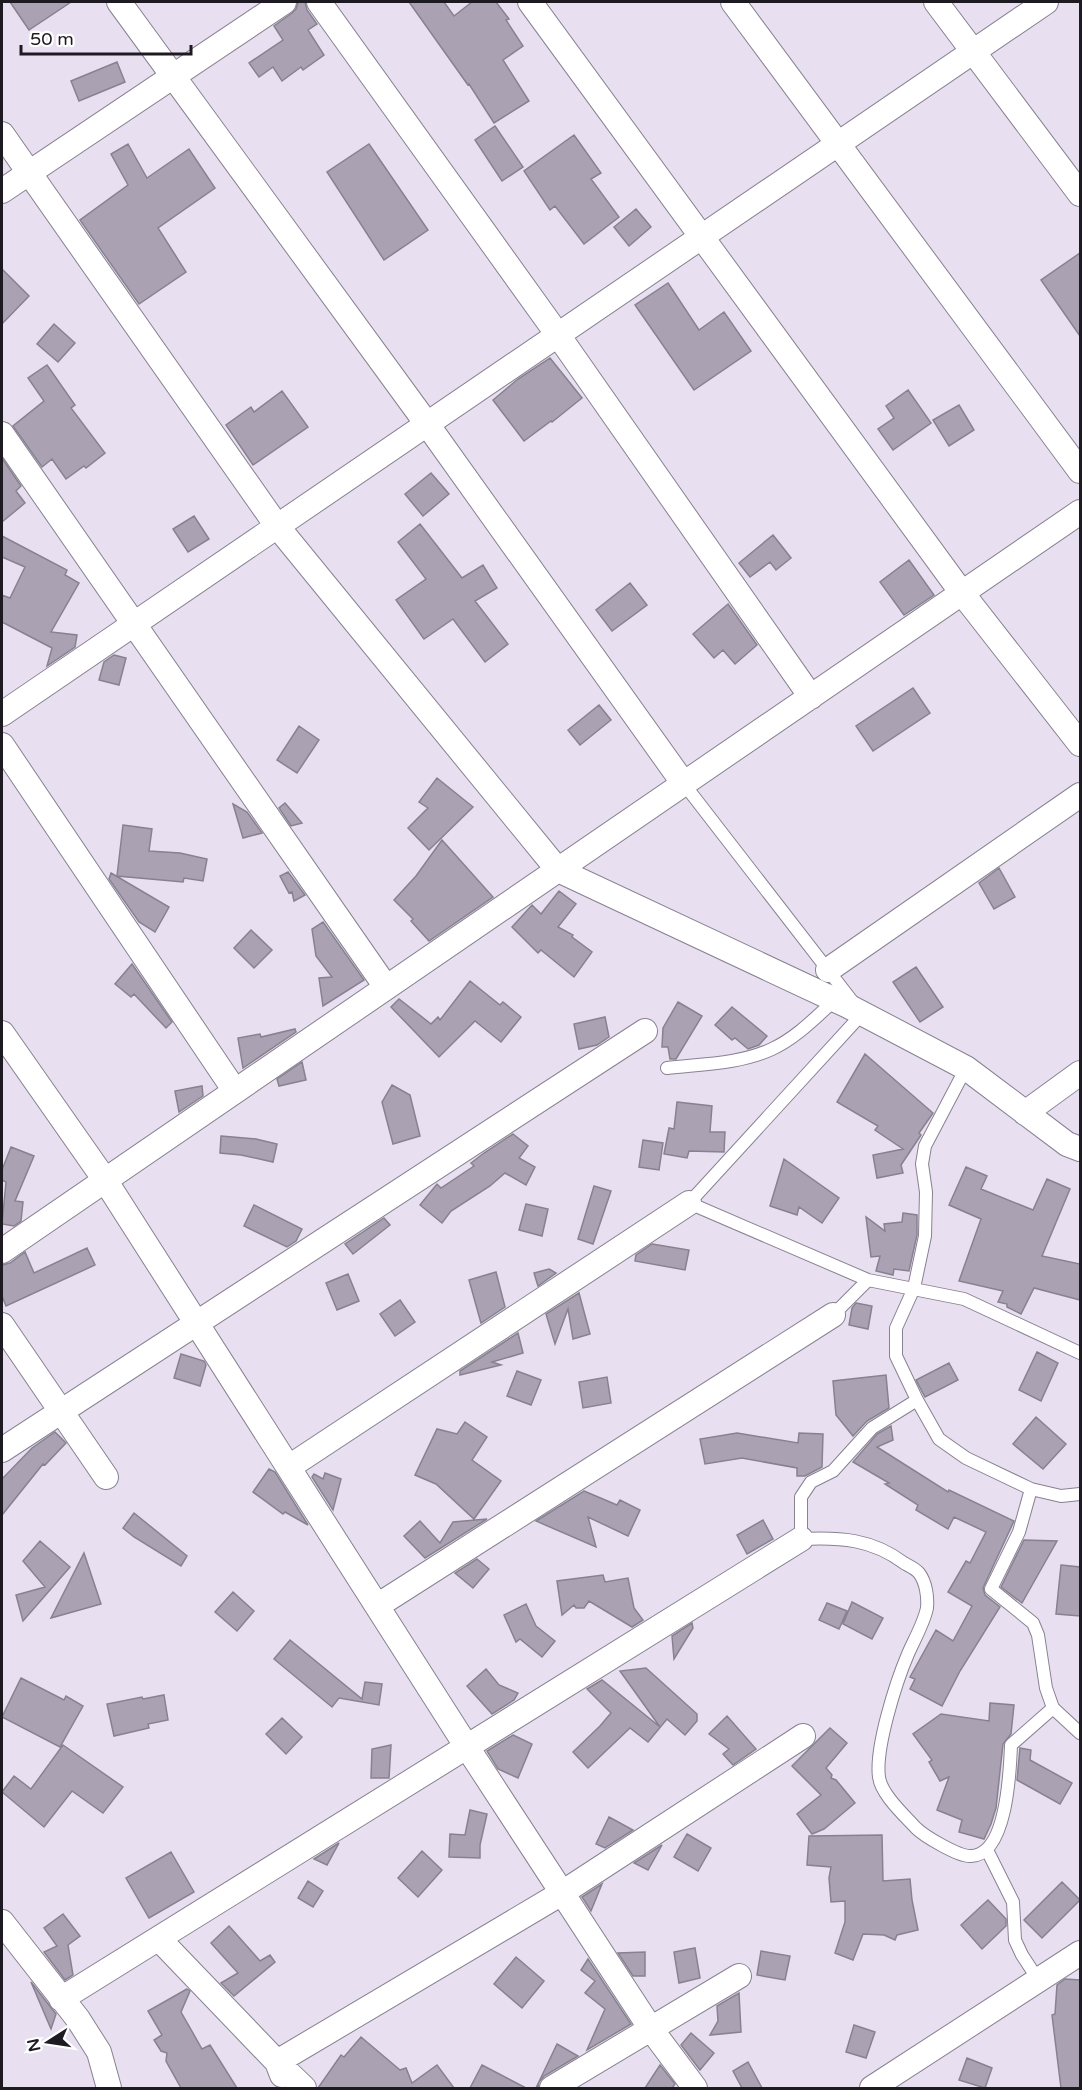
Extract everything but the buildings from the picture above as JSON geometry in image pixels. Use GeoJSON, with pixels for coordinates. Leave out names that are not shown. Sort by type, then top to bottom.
{"type":"FeatureCollection","features":[{"type":"Feature","properties":{"kind":"street"},"geometry":{"type":"LineString","coordinates":[[119,2],[427,424],[684,784]]}},
{"type":"Feature","properties":{"kind":"street"},"geometry":{"type":"LineString","coordinates":[[2,190],[284,2]]}},
{"type":"Feature","properties":{"kind":"street"},"geometry":{"type":"LineString","coordinates":[[319,2],[558,335],[811,697]]}},
{"type":"Feature","properties":{"kind":"street"},"geometry":{"type":"LineString","coordinates":[[530,2],[962,593],[1080,744]]}},
{"type":"Feature","properties":{"kind":"street"},"geometry":{"type":"LineString","coordinates":[[733,2],[1080,471]]}},
{"type":"Feature","properties":{"kind":"street"},"geometry":{"type":"LineString","coordinates":[[936,2],[1080,194]]}},
{"type":"Feature","properties":{"kind":"street"},"geometry":{"type":"LineString","coordinates":[[2,714],[1046,2]]}},
{"type":"Feature","properties":{"kind":"street"},"geometry":{"type":"LineString","coordinates":[[2,134],[277,526],[558,870],[835,1000],[966,1068],[1067,1144],[1080,1149]]}},
{"type":"Feature","properties":{"kind":"street"},"geometry":{"type":"LineString","coordinates":[[2,434],[386,987]]}},
{"type":"Feature","properties":{"kind":"street"},"geometry":{"type":"LineString","coordinates":[[2,1251],[1080,512]]}},
{"type":"Feature","properties":{"kind":"street"},"geometry":{"type":"LineString","coordinates":[[2,745],[235,1091]]}},
{"type":"Feature","properties":{"kind":"street"},"geometry":{"type":"LineString","coordinates":[[828,970],[1080,795]]}},
{"type":"Feature","properties":{"kind":"street"},"geometry":{"type":"LineString","coordinates":[[2,1450],[645,1031]]}},
{"type":"Feature","properties":{"kind":"street"},"geometry":{"type":"LineString","coordinates":[[2,1033],[105,1180],[467,1747],[651,2029],[695,2088]]}},
{"type":"Feature","properties":{"kind":"street"},"geometry":{"type":"LineString","coordinates":[[1025,1113],[1080,1073]]}},
{"type":"Feature","properties":{"kind":"street"},"geometry":{"type":"LineString","coordinates":[[289,1467],[689,1203]]}},
{"type":"Feature","properties":{"kind":"street"},"geometry":{"type":"LineString","coordinates":[[377,1606],[833,1315]]}},
{"type":"Feature","properties":{"kind":"street"},"geometry":{"type":"LineString","coordinates":[[2,1325],[106,1477]]}},
{"type":"Feature","properties":{"kind":"street"},"geometry":{"type":"LineString","coordinates":[[61,1999],[801,1539]]}},
{"type":"Feature","properties":{"kind":"street"},"geometry":{"type":"LineString","coordinates":[[277,2062],[562,1893],[803,1736]]}},
{"type":"Feature","properties":{"kind":"street"},"geometry":{"type":"LineString","coordinates":[[2,1922],[78,2019],[99,2052],[110,2088]]}},
{"type":"Feature","properties":{"kind":"street"},"geometry":{"type":"LineString","coordinates":[[159,1939],[304,2088]]}},
{"type":"Feature","properties":{"kind":"street"},"geometry":{"type":"LineString","coordinates":[[872,2088],[1080,1953]]}},
{"type":"Feature","properties":{"kind":"street"},"geometry":{"type":"LineString","coordinates":[[552,2088],[739,1976]]}},
{"type":"Feature","properties":{"kind":"street"},"geometry":{"type":"LineString","coordinates":[[277,2062],[287,2088]]}},
{"type":"Feature","properties":{"kind":"lane"},"geometry":{"type":"LineString","coordinates":[[684,784],[862,1014],[689,1203],[868,1280],[964,1299],[1080,1353]]}},
{"type":"Feature","properties":{"kind":"lane"},"geometry":{"type":"LineString","coordinates":[[667,1068],[740,1060],[773,1049],[800,1032],[835,1000]]}},
{"type":"Feature","properties":{"kind":"lane"},"geometry":{"type":"LineString","coordinates":[[966,1068],[925,1146],[922,1164],[926,1191],[925,1236],[914,1288],[896,1328],[896,1356],[916,1400],[939,1439],[966,1458],[1031,1489],[1061,1496],[1080,1494]]}},
{"type":"Feature","properties":{"kind":"lane"},"geometry":{"type":"LineString","coordinates":[[833,1315],[868,1280]]}},
{"type":"Feature","properties":{"kind":"lane"},"geometry":{"type":"LineString","coordinates":[[916,1400],[872,1428],[833,1471],[811,1482],[801,1497],[801,1539],[831,1537],[861,1542],[892,1554],[919,1573],[927,1591],[927,1610],[905,1661],[879,1746],[879,1779],[894,1806],[919,1831],[954,1851],[971,1856],[987,1850],[999,1832],[1010,1767],[1011,1744],[1053,1708]]}},
{"type":"Feature","properties":{"kind":"lane"},"geometry":{"type":"LineString","coordinates":[[1031,1489],[1018,1532],[991,1589],[1033,1623],[1038,1635],[1046,1688],[1053,1708],[1080,1733]]}},
{"type":"Feature","properties":{"kind":"lane"},"geometry":{"type":"LineString","coordinates":[[987,1850],[1013,1902],[1015,1940],[1039,1981]]}}]}
